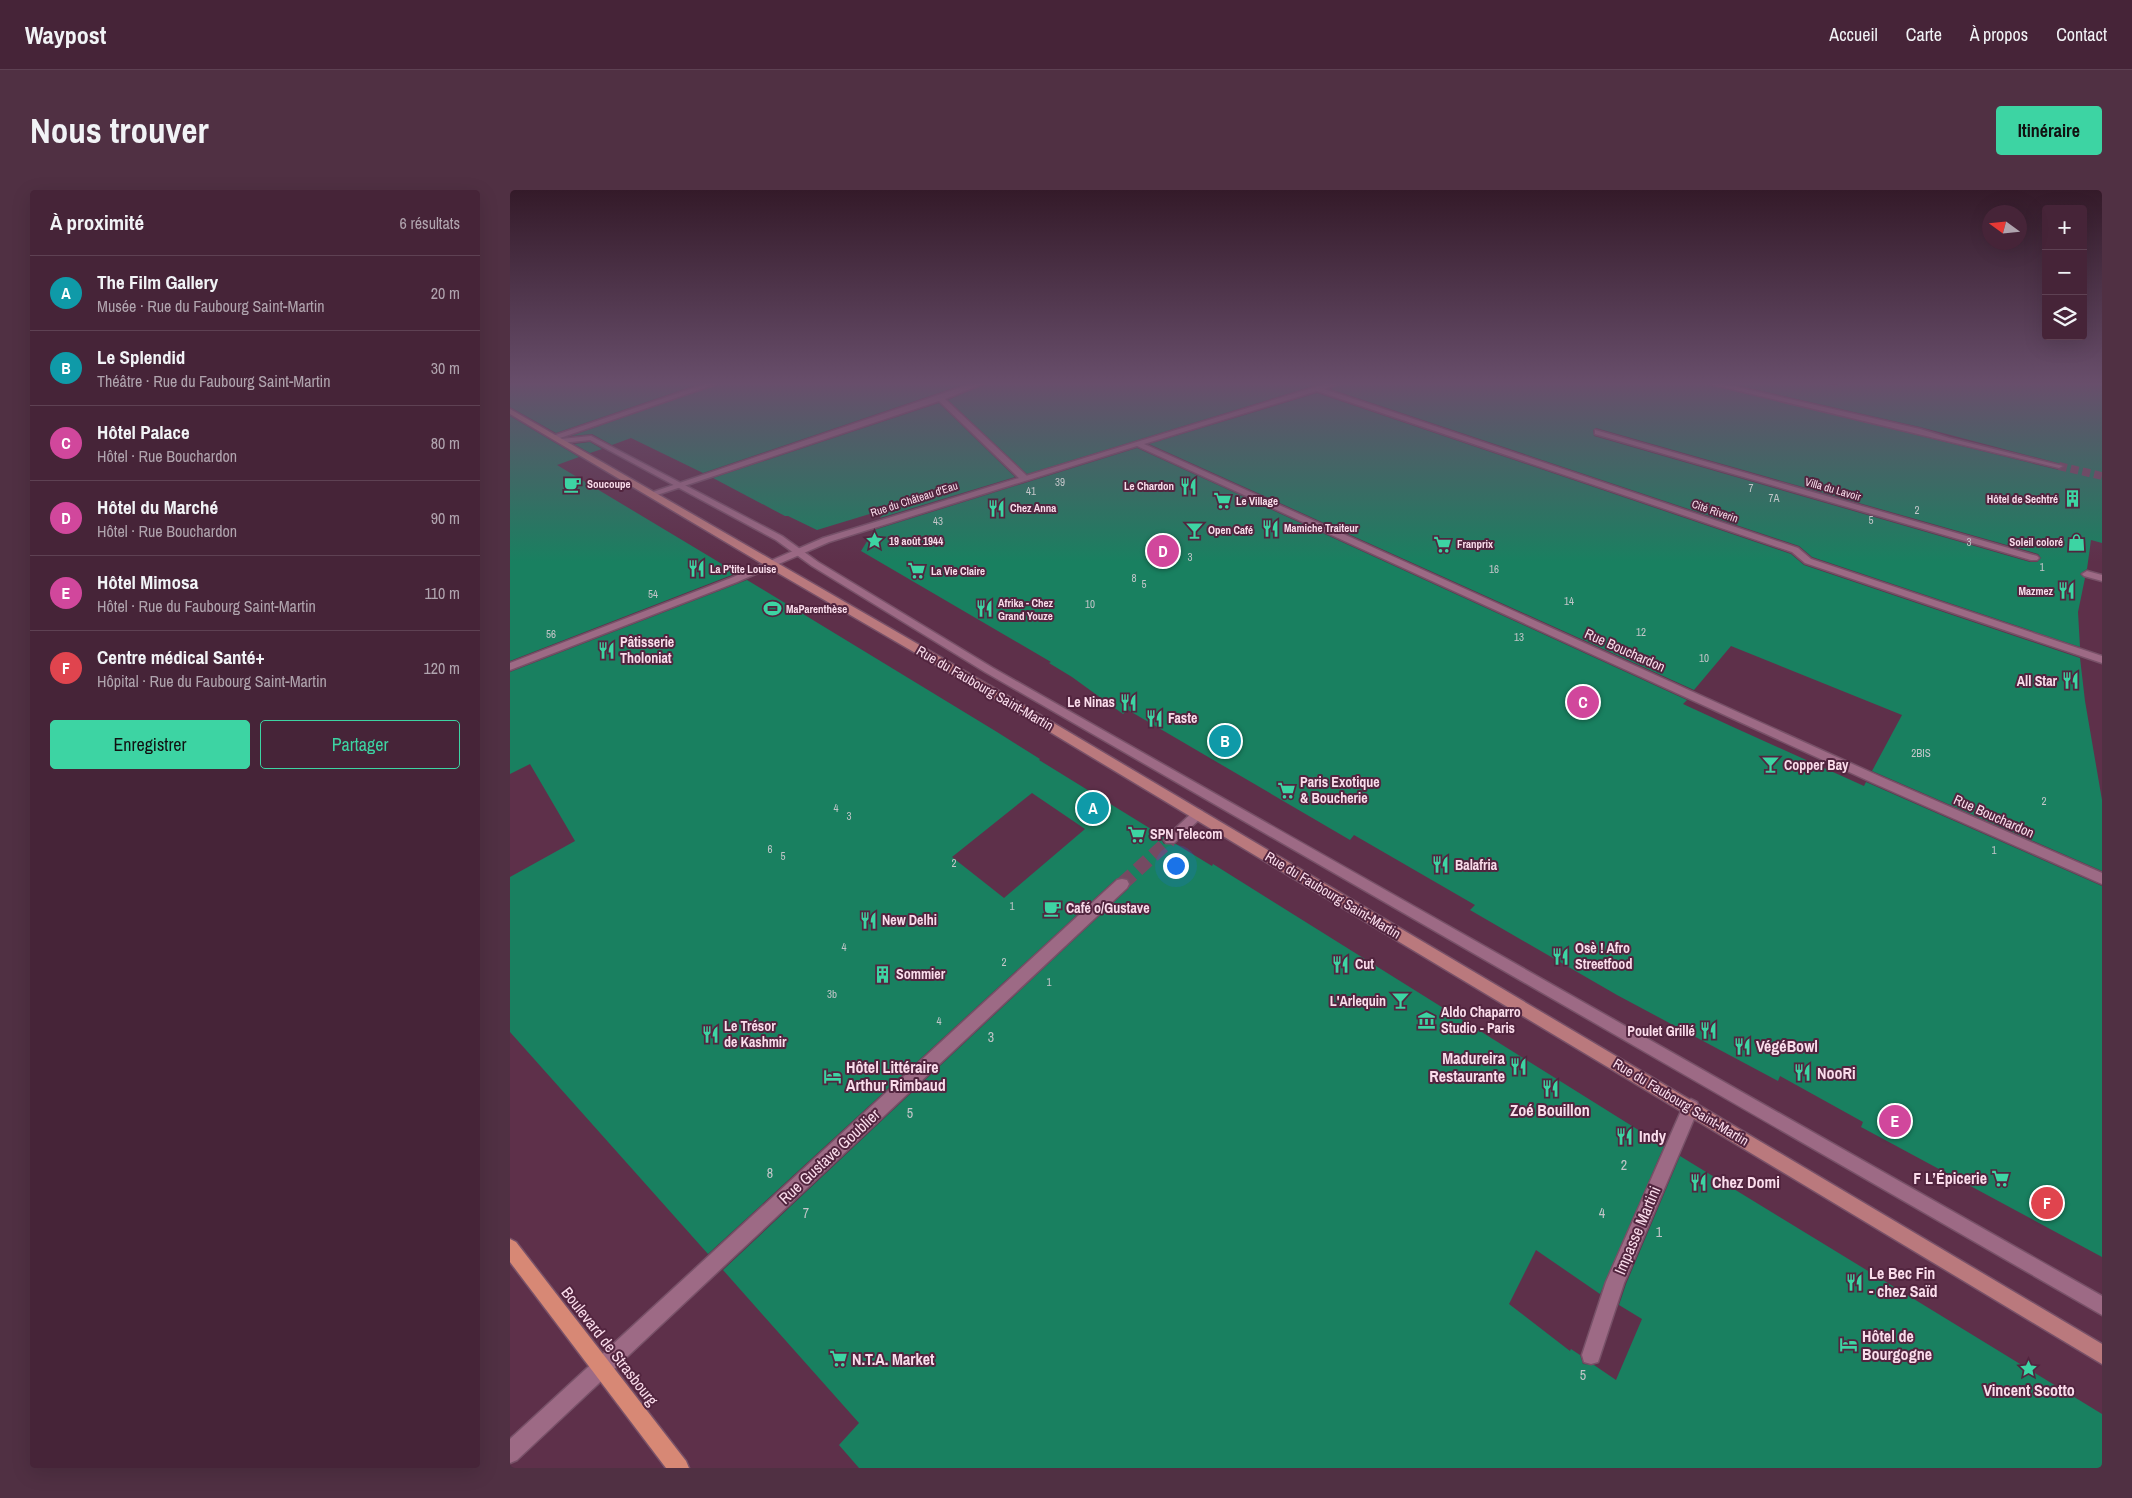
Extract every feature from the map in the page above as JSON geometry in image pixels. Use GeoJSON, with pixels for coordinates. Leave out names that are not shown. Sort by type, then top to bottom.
{"type":"FeatureCollection","features":[{"type":"Feature","properties":{"kind":"main road","name":"Rue du Faubourg Saint-Martin"},"geometry":{"type":"LineString","coordinates":[[563,443],[1009,702],[2102,1354]]}},
{"type":"Feature","properties":{"kind":"main road","name":"Boulevard de Strasbourg"},"geometry":{"type":"LineString","coordinates":[[510,1248],[679,1468]]}},
{"type":"Feature","properties":{"kind":"street","name":"Rue du Faubourg Saint-Martin"},"geometry":{"type":"LineString","coordinates":[[599,443],[780,538],[815,564],[997,674],[2102,1306]]}},
{"type":"Feature","properties":{"kind":"street"},"geometry":{"type":"LineString","coordinates":[[651,494],[806,443]]}},
{"type":"Feature","properties":{"kind":"street"},"geometry":{"type":"LineString","coordinates":[[987,443],[1024,478]]}},
{"type":"Feature","properties":{"kind":"street","name":"Rue du Château d'Eau"},"geometry":{"type":"LineString","coordinates":[[510,667],[734,580],[826,540],[1142,443]]}},
{"type":"Feature","properties":{"kind":"street","name":"Cité Riverin"},"geometry":{"type":"LineString","coordinates":[[1478,443],[1786,546],[1795,550],[1808,561],[2102,660]]}},
{"type":"Feature","properties":{"kind":"street","name":"Villa du Lavoir"},"geometry":{"type":"LineString","coordinates":[[1635,443],[2034,558]]}},
{"type":"Feature","properties":{"kind":"street"},"geometry":{"type":"LineString","coordinates":[[1958,443],[2059,466]]}},
{"type":"Feature","properties":{"kind":"street","name":"Rue Bouchardon"},"geometry":{"type":"LineString","coordinates":[[1138,444],[1875,779],[2102,879]]}},
{"type":"Feature","properties":{"kind":"street"},"geometry":{"type":"LineString","coordinates":[[2087,574],[2102,578]]}},
{"type":"Feature","properties":{"kind":"street"},"geometry":{"type":"LineString","coordinates":[[1170,840],[1198,814]]}},
{"type":"Feature","properties":{"kind":"street","name":"Rue Gustave Goublier"},"geometry":{"type":"LineString","coordinates":[[510,1453],[1122,884]]}},
{"type":"Feature","properties":{"kind":"street","name":"Impasse Martini"},"geometry":{"type":"LineString","coordinates":[[1591,1355],[1615,1282],[1691,1108]]}},
{"type":"Feature","properties":{"kind":"building"},"geometry":{"type":"Polygon","coordinates":[[[510,443],[555,443],[579,457],[557,465],[737,573],[510,661],[510,443]]]}},
{"type":"Feature","properties":{"kind":"building"},"geometry":{"type":"Polygon","coordinates":[[[591,443],[602,449],[590,453],[574,444],[591,443]]]}},
{"type":"Feature","properties":{"kind":"building"},"geometry":{"type":"Polygon","coordinates":[[[641,443],[792,443],[703,473],[641,443]]]}},
{"type":"Feature","properties":{"kind":"building"},"geometry":{"type":"Polygon","coordinates":[[[820,443],[980,443],[1015,477],[880,518],[886,509],[817,530],[785,516],[713,478],[820,443]]]}},
{"type":"Feature","properties":{"kind":"building"},"geometry":{"type":"Polygon","coordinates":[[[994,443],[1129,443],[1027,474],[994,443]]]}},
{"type":"Feature","properties":{"kind":"building"},"geometry":{"type":"Polygon","coordinates":[[[1463,443],[1791,554],[1804,565],[2080,658],[2085,701],[2102,800],[2102,871],[1872,771],[1902,715],[1731,646],[1694,690],[1149,444],[1463,443]]]}},
{"type":"Feature","properties":{"kind":"building"},"geometry":{"type":"Polygon","coordinates":[[[1490,443],[1617,443],[2030,562],[2037,562],[2041,558],[2038,554],[1647,443],[1947,443],[2059,470],[2064,468],[2065,465],[1980,443],[2102,443],[2102,543],[2091,540],[2087,569],[2080,574],[2085,578],[2078,612],[2080,647],[1812,557],[1799,546],[1490,443]]]}},
{"type":"Feature","properties":{"kind":"building"},"geometry":{"type":"Polygon","coordinates":[[[1137,448],[1687,700],[1683,704],[1733,727],[1864,786],[1866,782],[2102,886],[2102,1257],[1861,1127],[1863,1122],[1780,1076],[1778,1081],[1617,995],[1470,910],[1475,905],[1354,835],[1350,840],[1128,710],[1123,714],[1072,677],[1049,663],[1051,662],[861,551],[874,530],[1137,448]]]}},
{"type":"Feature","properties":{"kind":"building"},"geometry":{"type":"Polygon","coordinates":[[[747,580],[997,732],[1164,837],[1162,841],[1164,844],[1176,844],[1212,866],[1213,864],[1664,1146],[1600,1294],[1536,1250],[1509,1304],[1570,1351],[1571,1349],[1580,1355],[1583,1364],[1594,1365],[1616,1380],[1642,1319],[1619,1305],[1680,1156],[2102,1414],[2102,1468],[859,1468],[839,1445],[859,1423],[723,1270],[1128,889],[1131,883],[1127,878],[1116,879],[708,1254],[510,1032],[510,877],[575,841],[530,764],[510,774],[510,672],[747,580]],[[1032,793],[952,857],[1004,898],[1085,829],[1032,793]]]}},
{"type":"Feature","properties":{"kind":"tunnel"},"geometry":{"type":"LineString","coordinates":[[2059,466],[2102,476]]}},
{"type":"Feature","properties":{"kind":"tunnel"},"geometry":{"type":"LineString","coordinates":[[1122,884],[1170,840]]}},
{"type":"Feature","properties":{"kind":"place","name":"Soucoupe"},"geometry":{"type":"Point","coordinates":[573,484]}},
{"type":"Feature","properties":{"kind":"place","name":"Le Chardon"},"geometry":{"type":"Point","coordinates":[1188,486]}},
{"type":"Feature","properties":{"kind":"place","name":"Hôtel de Sechtré"},"geometry":{"type":"Point","coordinates":[2072,499]}},
{"type":"Feature","properties":{"kind":"place","name":"Le Village"},"geometry":{"type":"Point","coordinates":[1222,501]}},
{"type":"Feature","properties":{"kind":"place","name":"Chez Anna"},"geometry":{"type":"Point","coordinates":[996,508]}},
{"type":"Feature","properties":{"kind":"place","name":"Mamiche Traiteur"},"geometry":{"type":"Point","coordinates":[1270,528]}},
{"type":"Feature","properties":{"kind":"place","name":"Open Café"},"geometry":{"type":"Point","coordinates":[1194,530]}},
{"type":"Feature","properties":{"kind":"place","name":"19 août 1944"},"geometry":{"type":"Point","coordinates":[875,541]}},
{"type":"Feature","properties":{"kind":"place","name":"Soleil coloré"},"geometry":{"type":"Point","coordinates":[2077,542]}},
{"type":"Feature","properties":{"kind":"place","name":"Franprix"},"geometry":{"type":"Point","coordinates":[1443,544]}},
{"type":"Feature","properties":{"kind":"place","name":"Hôtel du Marché"},"geometry":{"type":"Point","coordinates":[1163,551]}},
{"type":"Feature","properties":{"kind":"place","name":"La P'tite Louise"},"geometry":{"type":"Point","coordinates":[696,569]}},
{"type":"Feature","properties":{"kind":"place","name":"La Vie Claire"},"geometry":{"type":"Point","coordinates":[917,571]}},
{"type":"Feature","properties":{"kind":"place","name":"Mazmez"},"geometry":{"type":"Point","coordinates":[2067,591]}},
{"type":"Feature","properties":{"kind":"place","name":"MaParenthèse"},"geometry":{"type":"Point","coordinates":[772,609]}},
{"type":"Feature","properties":{"kind":"place","name":"Afrika - Chez Grand Youze"},"geometry":{"type":"Point","coordinates":[984,609]}},
{"type":"Feature","properties":{"kind":"place","name":"Pâtisserie Tholoniat"},"geometry":{"type":"Point","coordinates":[606,650]}},
{"type":"Feature","properties":{"kind":"place","name":"All Star"},"geometry":{"type":"Point","coordinates":[2071,681]}},
{"type":"Feature","properties":{"kind":"place","name":"Le Ninas"},"geometry":{"type":"Point","coordinates":[1129,702]}},
{"type":"Feature","properties":{"kind":"place","name":"Hôtel Palace"},"geometry":{"type":"Point","coordinates":[1583,702]}},
{"type":"Feature","properties":{"kind":"place","name":"Faste"},"geometry":{"type":"Point","coordinates":[1154,718]}},
{"type":"Feature","properties":{"kind":"place","name":"Le Splendid"},"geometry":{"type":"Point","coordinates":[1225,741]}},
{"type":"Feature","properties":{"kind":"place","name":"Copper Bay"},"geometry":{"type":"Point","coordinates":[1770,765]}},
{"type":"Feature","properties":{"kind":"place","name":"Paris Exotique & Boucherie"},"geometry":{"type":"Point","coordinates":[1286,790]}},
{"type":"Feature","properties":{"kind":"place","name":"The Film Gallery"},"geometry":{"type":"Point","coordinates":[1093,808]}},
{"type":"Feature","properties":{"kind":"place","name":"SPN Telecom"},"geometry":{"type":"Point","coordinates":[1136,834]}},
{"type":"Feature","properties":{"kind":"place","name":"Balafria"},"geometry":{"type":"Point","coordinates":[1441,865]}},
{"type":"Feature","properties":{"kind":"place","name":"Café o/Gustave"},"geometry":{"type":"Point","coordinates":[1052,908]}},
{"type":"Feature","properties":{"kind":"place","name":"New Delhi"},"geometry":{"type":"Point","coordinates":[868,920]}},
{"type":"Feature","properties":{"kind":"place","name":"Osè ! Afro Streetfood"},"geometry":{"type":"Point","coordinates":[1561,956]}},
{"type":"Feature","properties":{"kind":"place","name":"Cut"},"geometry":{"type":"Point","coordinates":[1341,964]}},
{"type":"Feature","properties":{"kind":"place","name":"Sommier"},"geometry":{"type":"Point","coordinates":[882,974]}},
{"type":"Feature","properties":{"kind":"place","name":"L'Arlequin"},"geometry":{"type":"Point","coordinates":[1400,1001]}},
{"type":"Feature","properties":{"kind":"place","name":"Aldo Chaparro Studio - Paris"},"geometry":{"type":"Point","coordinates":[1427,1020]}},
{"type":"Feature","properties":{"kind":"place","name":"Poulet Grillé"},"geometry":{"type":"Point","coordinates":[1709,1031]}},
{"type":"Feature","properties":{"kind":"place","name":"Le Trésor de Kashmir"},"geometry":{"type":"Point","coordinates":[710,1034]}},
{"type":"Feature","properties":{"kind":"place","name":"VégéBowl"},"geometry":{"type":"Point","coordinates":[1742,1046]}},
{"type":"Feature","properties":{"kind":"place","name":"Madureira Restaurante"},"geometry":{"type":"Point","coordinates":[1519,1067]}},
{"type":"Feature","properties":{"kind":"place","name":"NooRi"},"geometry":{"type":"Point","coordinates":[1803,1073]}},
{"type":"Feature","properties":{"kind":"place","name":"Hôtel Littéraire Arthur Rimbaud"},"geometry":{"type":"Point","coordinates":[832,1076]}},
{"type":"Feature","properties":{"kind":"place","name":"Zoé Bouillon"},"geometry":{"type":"Point","coordinates":[1550,1088]}},
{"type":"Feature","properties":{"kind":"place","name":"Hôtel Mimosa"},"geometry":{"type":"Point","coordinates":[1895,1121]}},
{"type":"Feature","properties":{"kind":"place","name":"Indy"},"geometry":{"type":"Point","coordinates":[1625,1136]}},
{"type":"Feature","properties":{"kind":"place","name":"F L’Épicerie"},"geometry":{"type":"Point","coordinates":[2001,1178]}},
{"type":"Feature","properties":{"kind":"place","name":"Chez Domi"},"geometry":{"type":"Point","coordinates":[1698,1182]}},
{"type":"Feature","properties":{"kind":"place","name":"Centre médical Santé+"},"geometry":{"type":"Point","coordinates":[2047,1203]}},
{"type":"Feature","properties":{"kind":"place","name":"Le Bec Fin - chez Saïd"},"geometry":{"type":"Point","coordinates":[1855,1282]}},
{"type":"Feature","properties":{"kind":"place","name":"Hôtel de Bourgogne"},"geometry":{"type":"Point","coordinates":[1848,1345]}},
{"type":"Feature","properties":{"kind":"place","name":"N.T.A. Market"},"geometry":{"type":"Point","coordinates":[838,1359]}},
{"type":"Feature","properties":{"kind":"place","name":"Vincent Scotto"},"geometry":{"type":"Point","coordinates":[2029,1369]}}]}
